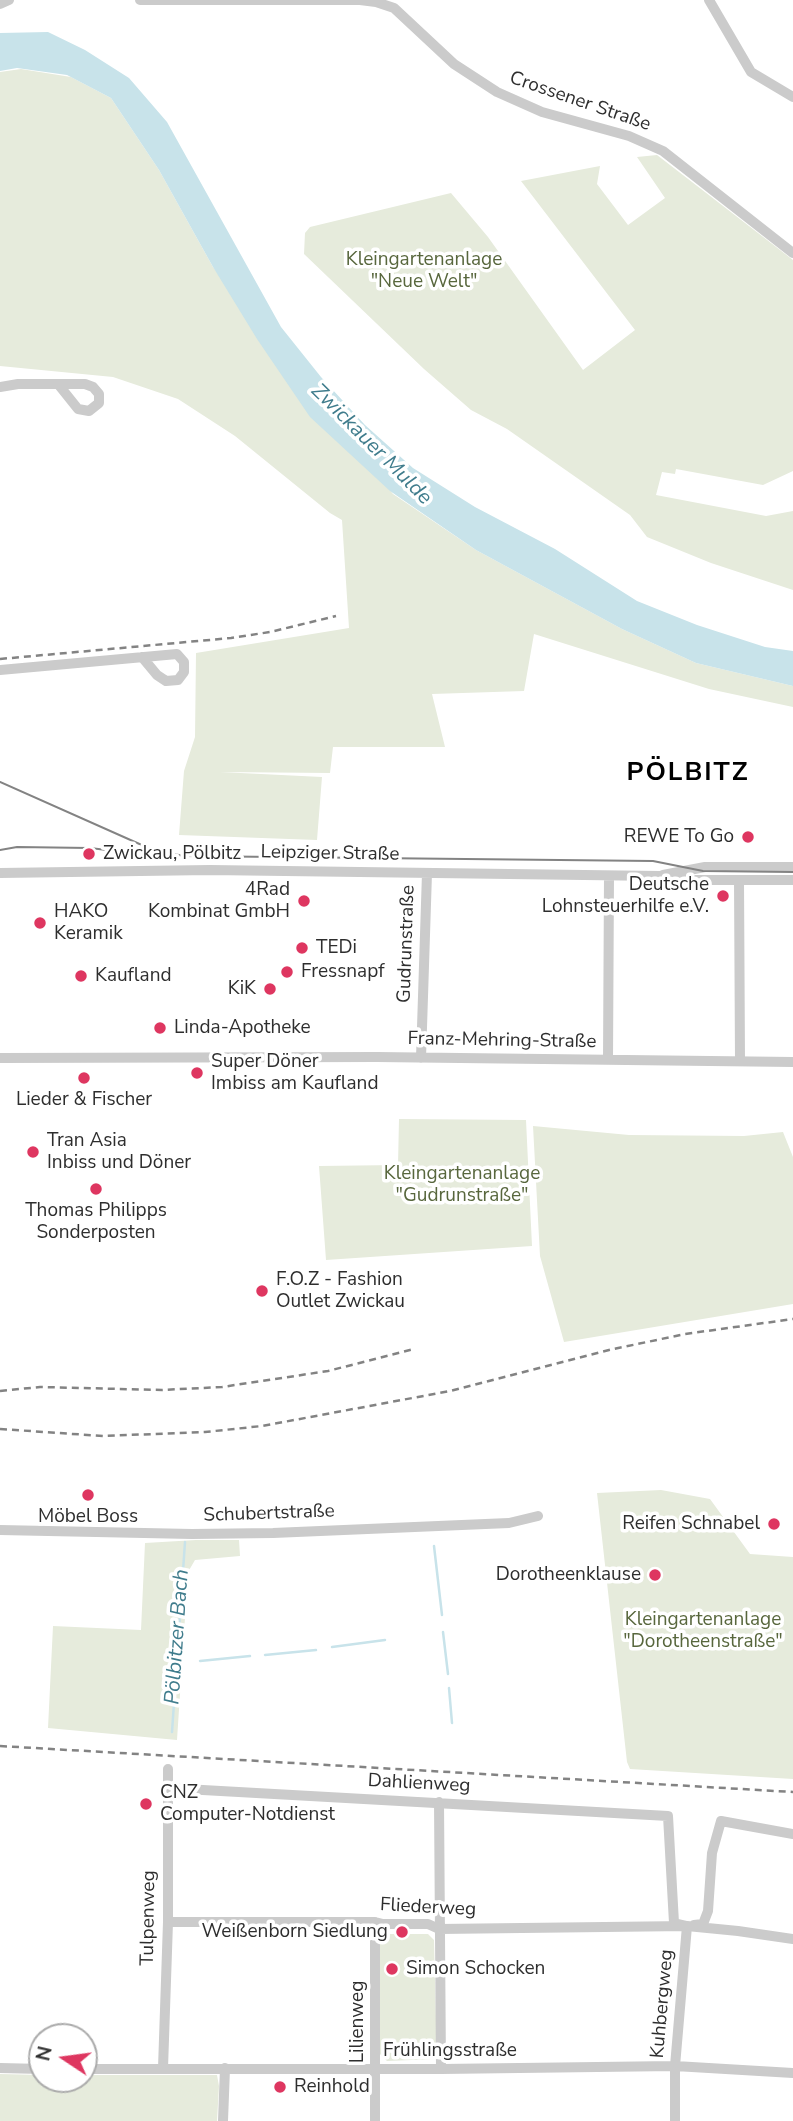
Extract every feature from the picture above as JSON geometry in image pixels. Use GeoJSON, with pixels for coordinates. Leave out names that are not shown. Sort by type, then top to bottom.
{"type":"FeatureCollection","features":[{"type":"Feature","properties":{"kind":"street"},"geometry":{"type":"LineString","coordinates":[[0,4],[9,0]]}},
{"type":"Feature","properties":{"kind":"street","name":"Crossener Straße"},"geometry":{"type":"LineString","coordinates":[[140,0],[360,0],[394,8],[454,64],[497,92],[542,112],[629,136],[663,151],[793,253]]}},
{"type":"Feature","properties":{"kind":"street"},"geometry":{"type":"LineString","coordinates":[[709,0],[751,72],[793,97]]}},
{"type":"Feature","properties":{"kind":"street"},"geometry":{"type":"LineString","coordinates":[[0,387],[58,384]]}},
{"type":"Feature","properties":{"kind":"street"},"geometry":{"type":"LineString","coordinates":[[0,670],[142,657]]}},
{"type":"Feature","properties":{"kind":"street","name":"Leipziger Straße"},"geometry":{"type":"LineString","coordinates":[[0,873],[180,870],[659,876],[705,867],[793,867]]}},
{"type":"Feature","properties":{"kind":"street","name":"Gudrunstraße"},"geometry":{"type":"LineString","coordinates":[[421,1058],[427,873]]}},
{"type":"Feature","properties":{"kind":"street"},"geometry":{"type":"LineString","coordinates":[[608,1060],[609,876]]}},
{"type":"Feature","properties":{"kind":"street","name":"Leipziger Straße"},"geometry":{"type":"LineString","coordinates":[[659,876],[677,880],[793,880]]}},
{"type":"Feature","properties":{"kind":"street"},"geometry":{"type":"LineString","coordinates":[[739,881],[740,1061]]}},
{"type":"Feature","properties":{"kind":"street","name":"Franz-Mehring-Straße"},"geometry":{"type":"LineString","coordinates":[[0,1058],[421,1058],[793,1062]]}},
{"type":"Feature","properties":{"kind":"street","name":"Schubertstraße"},"geometry":{"type":"LineString","coordinates":[[0,1530],[273,1533],[509,1523],[538,1516]]}},
{"type":"Feature","properties":{"kind":"street","name":"Tulpenweg"},"geometry":{"type":"LineString","coordinates":[[163,2068],[168,1922],[168,1769]]}},
{"type":"Feature","properties":{"kind":"street","name":"Dahlienweg"},"geometry":{"type":"LineString","coordinates":[[167,1788],[668,1816]]}},
{"type":"Feature","properties":{"kind":"street"},"geometry":{"type":"LineString","coordinates":[[439,1802],[441,2069]]}},
{"type":"Feature","properties":{"kind":"street","name":"Kuhbergweg"},"geometry":{"type":"LineString","coordinates":[[668,1816],[674,1923],[687,1926],[675,2066],[675,2121]]}},
{"type":"Feature","properties":{"kind":"street"},"geometry":{"type":"LineString","coordinates":[[687,1926],[703,1924],[706,1917],[712,1853],[721,1821],[793,1834]]}},
{"type":"Feature","properties":{"kind":"street","name":"Fliederweg"},"geometry":{"type":"LineString","coordinates":[[168,1922],[376,1922],[428,1924],[439,1929],[687,1926],[793,1939]]}},
{"type":"Feature","properties":{"kind":"street","name":"Lilienweg"},"geometry":{"type":"LineString","coordinates":[[375,2121],[376,1922]]}},
{"type":"Feature","properties":{"kind":"street","name":"Frühlingsstraße"},"geometry":{"type":"LineString","coordinates":[[98,2069],[675,2066],[793,2073]]}},
{"type":"Feature","properties":{"kind":"street"},"geometry":{"type":"LineString","coordinates":[[0,2068],[28,2069]]}},
{"type":"Feature","properties":{"kind":"street"},"geometry":{"type":"LineString","coordinates":[[223,2121],[225,2068]]}},
{"type":"Feature","properties":{"kind":"green space"},"geometry":{"type":"Polygon","coordinates":[[[21,69],[71,77],[111,98],[159,170],[213,267],[393,494],[476,550],[622,629],[696,663],[793,686],[793,707],[709,689],[534,634],[524,691],[432,694],[445,747],[333,747],[330,773],[220,772],[322,777],[317,840],[179,835],[184,771],[195,737],[196,653],[349,628],[342,520],[235,436],[178,399],[113,377],[0,366],[0,72],[21,69]]]}},
{"type":"Feature","properties":{"kind":"green space","name":"Kleingartenanlage \"Neue Welt\""},"geometry":{"type":"Polygon","coordinates":[[[657,155],[793,260],[793,471],[763,485],[676,469],[675,474],[662,472],[656,495],[766,516],[793,511],[793,590],[711,563],[647,537],[630,515],[507,429],[471,410],[424,369],[304,254],[305,233],[310,227],[451,193],[488,237],[583,370],[635,330],[521,181],[600,166],[597,184],[628,225],[665,198],[637,157],[657,155]]]}},
{"type":"Feature","properties":{"kind":"green space","name":"Kleingartenanlage \"Gudrunstraße\""},"geometry":{"type":"Polygon","coordinates":[[[399,1119],[526,1120],[532,1246],[326,1260],[319,1166],[398,1165],[399,1119]]]}},
{"type":"Feature","properties":{"kind":"green space"},"geometry":{"type":"Polygon","coordinates":[[[533,1126],[629,1135],[744,1136],[783,1132],[793,1157],[793,1304],[564,1342],[540,1256],[533,1126]]]}},
{"type":"Feature","properties":{"kind":"green space","name":"Kleingartenanlage \"Dorotheenstraße\""},"geometry":{"type":"Polygon","coordinates":[[[661,1490],[710,1499],[750,1554],[793,1557],[793,1779],[630,1769],[627,1762],[597,1493],[661,1490]]]}},
{"type":"Feature","properties":{"kind":"green space"},"geometry":{"type":"Polygon","coordinates":[[[239,1540],[240,1556],[195,1560],[188,1572],[177,1740],[48,1728],[53,1626],[141,1630],[145,1543],[239,1540]]]}},
{"type":"Feature","properties":{"kind":"green space"},"geometry":{"type":"Polygon","coordinates":[[[378,1934],[428,1934],[434,1940],[437,2059],[387,2061],[380,2054],[378,1934]]]}},
{"type":"Feature","properties":{"kind":"green space"},"geometry":{"type":"Polygon","coordinates":[[[0,2074],[28,2075],[28,2093],[98,2093],[98,2075],[217,2075],[217,2121],[0,2121],[0,2074]]]}},
{"type":"Feature","properties":{"kind":"water","name":"Zwickauer Mulde"},"geometry":{"type":"Polygon","coordinates":[[[48,32],[85,50],[129,78],[167,122],[281,327],[321,377],[365,425],[413,468],[475,507],[555,549],[637,601],[697,625],[765,647],[793,651],[793,686],[696,663],[622,629],[476,550],[390,491],[310,417],[257,339],[159,170],[111,98],[67,75],[17,68],[0,71],[0,33],[48,32]]]}},
{"type":"Feature","properties":{"kind":"waterway","name":"Pölbitzer Bach"},"geometry":{"type":"LineString","coordinates":[[172,1732],[185,1542]]}},
{"type":"Feature","properties":{"kind":"waterway"},"geometry":{"type":"LineString","coordinates":[[434,1546],[442,1615]]}},
{"type":"Feature","properties":{"kind":"waterway"},"geometry":{"type":"LineString","coordinates":[[443,1632],[448,1674]]}},
{"type":"Feature","properties":{"kind":"waterway"},"geometry":{"type":"LineString","coordinates":[[332,1647],[385,1640]]}},
{"type":"Feature","properties":{"kind":"waterway"},"geometry":{"type":"LineString","coordinates":[[265,1655],[316,1650]]}},
{"type":"Feature","properties":{"kind":"waterway"},"geometry":{"type":"LineString","coordinates":[[200,1661],[250,1656]]}},
{"type":"Feature","properties":{"kind":"waterway"},"geometry":{"type":"LineString","coordinates":[[449,1688],[452,1723]]}},
{"type":"Feature","properties":{"kind":"tram line"},"geometry":{"type":"LineString","coordinates":[[0,782],[153,850],[184,856],[653,861],[703,871],[793,872]]}},
{"type":"Feature","properties":{"kind":"tram line"},"geometry":{"type":"LineString","coordinates":[[0,850],[17,847],[90,848],[157,856]]}},
{"type":"Feature","properties":{"kind":"railway"},"geometry":{"type":"LineString","coordinates":[[0,659],[231,638],[270,632],[336,616]]}},
{"type":"Feature","properties":{"kind":"railway"},"geometry":{"type":"LineString","coordinates":[[0,1429],[103,1436],[205,1432],[262,1426],[450,1391],[609,1350],[685,1334],[793,1319]]}},
{"type":"Feature","properties":{"kind":"railway"},"geometry":{"type":"LineString","coordinates":[[0,1391],[40,1387],[162,1390],[222,1387],[328,1371],[414,1349]]}},
{"type":"Feature","properties":{"kind":"railway"},"geometry":{"type":"LineString","coordinates":[[0,1746],[793,1792]]}},
{"type":"Feature","properties":{"kind":"place","name":"REWE To Go"},"geometry":{"type":"Point","coordinates":[748,837]}},
{"type":"Feature","properties":{"kind":"place","name":"Zwickau, Pölbitz"},"geometry":{"type":"Point","coordinates":[89,854]}},
{"type":"Feature","properties":{"kind":"place","name":"Deutsche Lohnsteuerhilfe e.V."},"geometry":{"type":"Point","coordinates":[723,896]}},
{"type":"Feature","properties":{"kind":"place","name":"4Rad Kombinat GmbH"},"geometry":{"type":"Point","coordinates":[304,901]}},
{"type":"Feature","properties":{"kind":"place","name":"HAKO Keramik"},"geometry":{"type":"Point","coordinates":[40,923]}},
{"type":"Feature","properties":{"kind":"place","name":"TEDi"},"geometry":{"type":"Point","coordinates":[302,948]}},
{"type":"Feature","properties":{"kind":"place","name":"Fressnapf"},"geometry":{"type":"Point","coordinates":[287,972]}},
{"type":"Feature","properties":{"kind":"place","name":"Kaufland"},"geometry":{"type":"Point","coordinates":[81,976]}},
{"type":"Feature","properties":{"kind":"place","name":"KiK"},"geometry":{"type":"Point","coordinates":[270,989]}},
{"type":"Feature","properties":{"kind":"place","name":"Linda-Apotheke"},"geometry":{"type":"Point","coordinates":[160,1028]}},
{"type":"Feature","properties":{"kind":"place","name":"Super Döner Imbiss am Kaufland"},"geometry":{"type":"Point","coordinates":[197,1073]}},
{"type":"Feature","properties":{"kind":"place","name":"Lieder & Fischer"},"geometry":{"type":"Point","coordinates":[84,1078]}},
{"type":"Feature","properties":{"kind":"place","name":"Tran Asia Inbiss und Döner"},"geometry":{"type":"Point","coordinates":[33,1152]}},
{"type":"Feature","properties":{"kind":"place","name":"Thomas Philipps Sonderposten"},"geometry":{"type":"Point","coordinates":[96,1189]}},
{"type":"Feature","properties":{"kind":"place","name":"F.O.Z - Fashion Outlet Zwickau"},"geometry":{"type":"Point","coordinates":[262,1291]}},
{"type":"Feature","properties":{"kind":"place","name":"Möbel Boss"},"geometry":{"type":"Point","coordinates":[88,1495]}},
{"type":"Feature","properties":{"kind":"place","name":"Reifen Schnabel"},"geometry":{"type":"Point","coordinates":[774,1524]}},
{"type":"Feature","properties":{"kind":"place","name":"Dorotheenklause"},"geometry":{"type":"Point","coordinates":[655,1575]}},
{"type":"Feature","properties":{"kind":"place","name":"CNZ Computer-Notdienst"},"geometry":{"type":"Point","coordinates":[146,1804]}},
{"type":"Feature","properties":{"kind":"place","name":"Weißenborn Siedlung"},"geometry":{"type":"Point","coordinates":[402,1932]}},
{"type":"Feature","properties":{"kind":"place","name":"Simon Schocken"},"geometry":{"type":"Point","coordinates":[392,1969]}},
{"type":"Feature","properties":{"kind":"place","name":"Reinhold"},"geometry":{"type":"Point","coordinates":[280,2087]}},
{"type":"Feature","properties":{"kind":"district","name":"PÖLBITZ"},"geometry":{"type":"Point","coordinates":[688,774]}}]}
